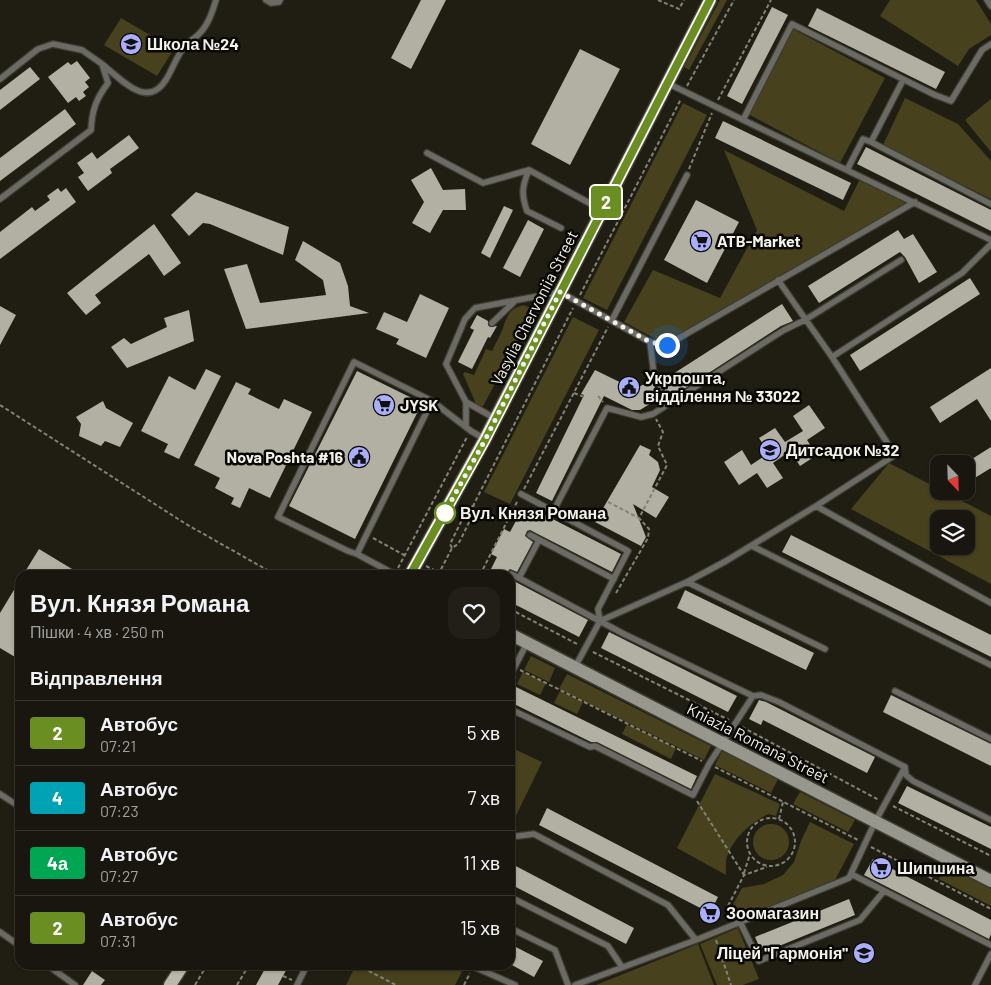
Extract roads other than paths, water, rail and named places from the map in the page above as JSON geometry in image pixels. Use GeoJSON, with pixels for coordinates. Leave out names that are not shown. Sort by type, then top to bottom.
{"type":"FeatureCollection","features":[{"type":"Feature","properties":{"kind":"main road","name":"Vasylia Chervoniia Street"},"geometry":{"type":"LineString","coordinates":[[413,570],[496,419],[707,1]]}},
{"type":"Feature","properties":{"kind":"main road"},"geometry":{"type":"LineString","coordinates":[[170,985],[180,970]]}},
{"type":"Feature","properties":{"kind":"street","name":"Kniazia Romana Street"},"geometry":{"type":"LineString","coordinates":[[515,637],[991,881]]}},
{"type":"Feature","properties":{"kind":"lane"},"geometry":{"type":"LineString","coordinates":[[0,79],[38,49],[53,44],[82,50],[140,92],[147,94],[157,91],[164,84],[184,47],[204,28],[211,16],[216,0]]}},
{"type":"Feature","properties":{"kind":"lane"},"geometry":{"type":"LineString","coordinates":[[266,0],[272,3],[279,2],[280,0]]}},
{"type":"Feature","properties":{"kind":"lane"},"geometry":{"type":"LineString","coordinates":[[987,0],[991,6]]}},
{"type":"Feature","properties":{"kind":"lane"},"geometry":{"type":"LineString","coordinates":[[743,120],[792,24],[903,80],[951,101],[982,50],[991,44]]}},
{"type":"Feature","properties":{"kind":"lane"},"geometry":{"type":"LineString","coordinates":[[0,199],[91,130],[92,113],[99,95],[108,83],[102,64]]}},
{"type":"Feature","properties":{"kind":"lane"},"geometry":{"type":"LineString","coordinates":[[871,142],[903,80]]}},
{"type":"Feature","properties":{"kind":"lane"},"geometry":{"type":"LineString","coordinates":[[667,83],[991,240]]}},
{"type":"Feature","properties":{"kind":"lane"},"geometry":{"type":"LineString","coordinates":[[848,170],[863,139],[991,204]]}},
{"type":"Feature","properties":{"kind":"lane"},"geometry":{"type":"LineString","coordinates":[[427,153],[483,183],[529,170],[602,210]]}},
{"type":"Feature","properties":{"kind":"lane"},"geometry":{"type":"LineString","coordinates":[[529,170],[524,181],[522,197],[527,211],[560,228]]}},
{"type":"Feature","properties":{"kind":"lane"},"geometry":{"type":"LineString","coordinates":[[612,320],[687,175]]}},
{"type":"Feature","properties":{"kind":"lane"},"geometry":{"type":"LineString","coordinates":[[468,429],[466,402],[446,364],[467,317],[476,308],[560,292],[650,342],[667,345],[915,202]]}},
{"type":"Feature","properties":{"kind":"lane"},"geometry":{"type":"LineString","coordinates":[[832,357],[962,273],[991,244]]}},
{"type":"Feature","properties":{"kind":"lane"},"geometry":{"type":"LineString","coordinates":[[554,510],[607,408],[641,417],[653,414],[784,330],[805,320],[901,260]]}},
{"type":"Feature","properties":{"kind":"lane"},"geometry":{"type":"LineString","coordinates":[[600,621],[687,582],[752,546],[895,455],[832,357],[778,280]]}},
{"type":"Feature","properties":{"kind":"lane"},"geometry":{"type":"LineString","coordinates":[[492,323],[514,302]]}},
{"type":"Feature","properties":{"kind":"lane"},"geometry":{"type":"LineString","coordinates":[[467,317],[474,320]]}},
{"type":"Feature","properties":{"kind":"lane"},"geometry":{"type":"LineString","coordinates":[[650,342],[654,375],[660,388]]}},
{"type":"Feature","properties":{"kind":"lane"},"geometry":{"type":"LineString","coordinates":[[386,570],[357,554],[278,517],[354,362],[432,401],[485,440]]}},
{"type":"Feature","properties":{"kind":"lane"},"geometry":{"type":"LineString","coordinates":[[357,554],[432,401]]}},
{"type":"Feature","properties":{"kind":"lane"},"geometry":{"type":"LineString","coordinates":[[466,402],[496,419]]}},
{"type":"Feature","properties":{"kind":"lane"},"geometry":{"type":"LineString","coordinates":[[521,494],[628,551],[598,608],[600,621],[575,668]]}},
{"type":"Feature","properties":{"kind":"lane"},"geometry":{"type":"LineString","coordinates":[[816,506],[991,603]]}},
{"type":"Feature","properties":{"kind":"lane"},"geometry":{"type":"LineString","coordinates":[[530,535],[614,579]]}},
{"type":"Feature","properties":{"kind":"lane"},"geometry":{"type":"LineString","coordinates":[[519,578],[539,540]]}},
{"type":"Feature","properties":{"kind":"lane"},"geometry":{"type":"LineString","coordinates":[[752,546],[991,664]]}},
{"type":"Feature","properties":{"kind":"lane"},"geometry":{"type":"LineString","coordinates":[[515,576],[600,621],[753,696],[760,695],[779,702],[905,767]]}},
{"type":"Feature","properties":{"kind":"lane"},"geometry":{"type":"LineString","coordinates":[[687,582],[825,649]]}},
{"type":"Feature","properties":{"kind":"lane"},"geometry":{"type":"LineString","coordinates":[[515,666],[527,643]]}},
{"type":"Feature","properties":{"kind":"lane"},"geometry":{"type":"LineString","coordinates":[[895,691],[991,739]]}},
{"type":"Feature","properties":{"kind":"lane"},"geometry":{"type":"LineString","coordinates":[[515,711],[590,747],[595,746],[693,796],[709,764],[753,696]]}},
{"type":"Feature","properties":{"kind":"lane"},"geometry":{"type":"LineString","coordinates":[[575,985],[696,940],[849,878],[875,822],[905,767]]}},
{"type":"Feature","properties":{"kind":"lane"},"geometry":{"type":"LineString","coordinates":[[905,767],[906,775],[913,781],[991,820]]}},
{"type":"Feature","properties":{"kind":"lane"},"geometry":{"type":"LineString","coordinates":[[0,794],[15,804]]}},
{"type":"Feature","properties":{"kind":"lane"},"geometry":{"type":"LineString","coordinates":[[515,836],[534,834],[668,905],[696,940]]}},
{"type":"Feature","properties":{"kind":"lane"},"geometry":{"type":"LineString","coordinates":[[851,874],[991,945]]}},
{"type":"Feature","properties":{"kind":"lane"},"geometry":{"type":"LineString","coordinates":[[740,922],[759,961],[860,920],[884,891]]}},
{"type":"Feature","properties":{"kind":"lane"},"geometry":{"type":"LineString","coordinates":[[515,900],[608,946],[622,967]]}},
{"type":"Feature","properties":{"kind":"lane"},"geometry":{"type":"LineString","coordinates":[[515,930],[555,950],[568,985]]}},
{"type":"Feature","properties":{"kind":"lane"},"geometry":{"type":"LineString","coordinates":[[0,932],[15,942]]}},
{"type":"Feature","properties":{"kind":"lane"},"geometry":{"type":"LineString","coordinates":[[975,985],[991,954]]}},
{"type":"Feature","properties":{"kind":"lane"},"geometry":{"type":"LineString","coordinates":[[54,970],[75,985]]}},
{"type":"Feature","properties":{"kind":"lane"},"geometry":{"type":"LineString","coordinates":[[297,985],[304,970]]}},
{"type":"Feature","properties":{"kind":"lane"},"geometry":{"type":"LineString","coordinates":[[481,970],[515,985]]}},
{"type":"Feature","properties":{"kind":"place","name":"Школа №24"},"geometry":{"type":"Point","coordinates":[131,44]}},
{"type":"Feature","properties":{"kind":"place","name":"ATB-Market"},"geometry":{"type":"Point","coordinates":[701,241]}},
{"type":"Feature","properties":{"kind":"place","name":"Укрпошта, відділення № 33022"},"geometry":{"type":"Point","coordinates":[629,387]}},
{"type":"Feature","properties":{"kind":"place","name":"JYSK"},"geometry":{"type":"Point","coordinates":[384,405]}},
{"type":"Feature","properties":{"kind":"place","name":"Дитсадок №32"},"geometry":{"type":"Point","coordinates":[770,450]}},
{"type":"Feature","properties":{"kind":"place","name":"Nova Poshta #16"},"geometry":{"type":"Point","coordinates":[359,457]}},
{"type":"Feature","properties":{"kind":"place","name":"Вул. Князя Романа"},"geometry":{"type":"Point","coordinates":[445,513]}},
{"type":"Feature","properties":{"kind":"place","name":"Шипшина"},"geometry":{"type":"Point","coordinates":[881,868]}},
{"type":"Feature","properties":{"kind":"place","name":"Зоомагазин"},"geometry":{"type":"Point","coordinates":[710,913]}},
{"type":"Feature","properties":{"kind":"place","name":"Ліцей \"Гармонія\""},"geometry":{"type":"Point","coordinates":[864,953]}}]}
